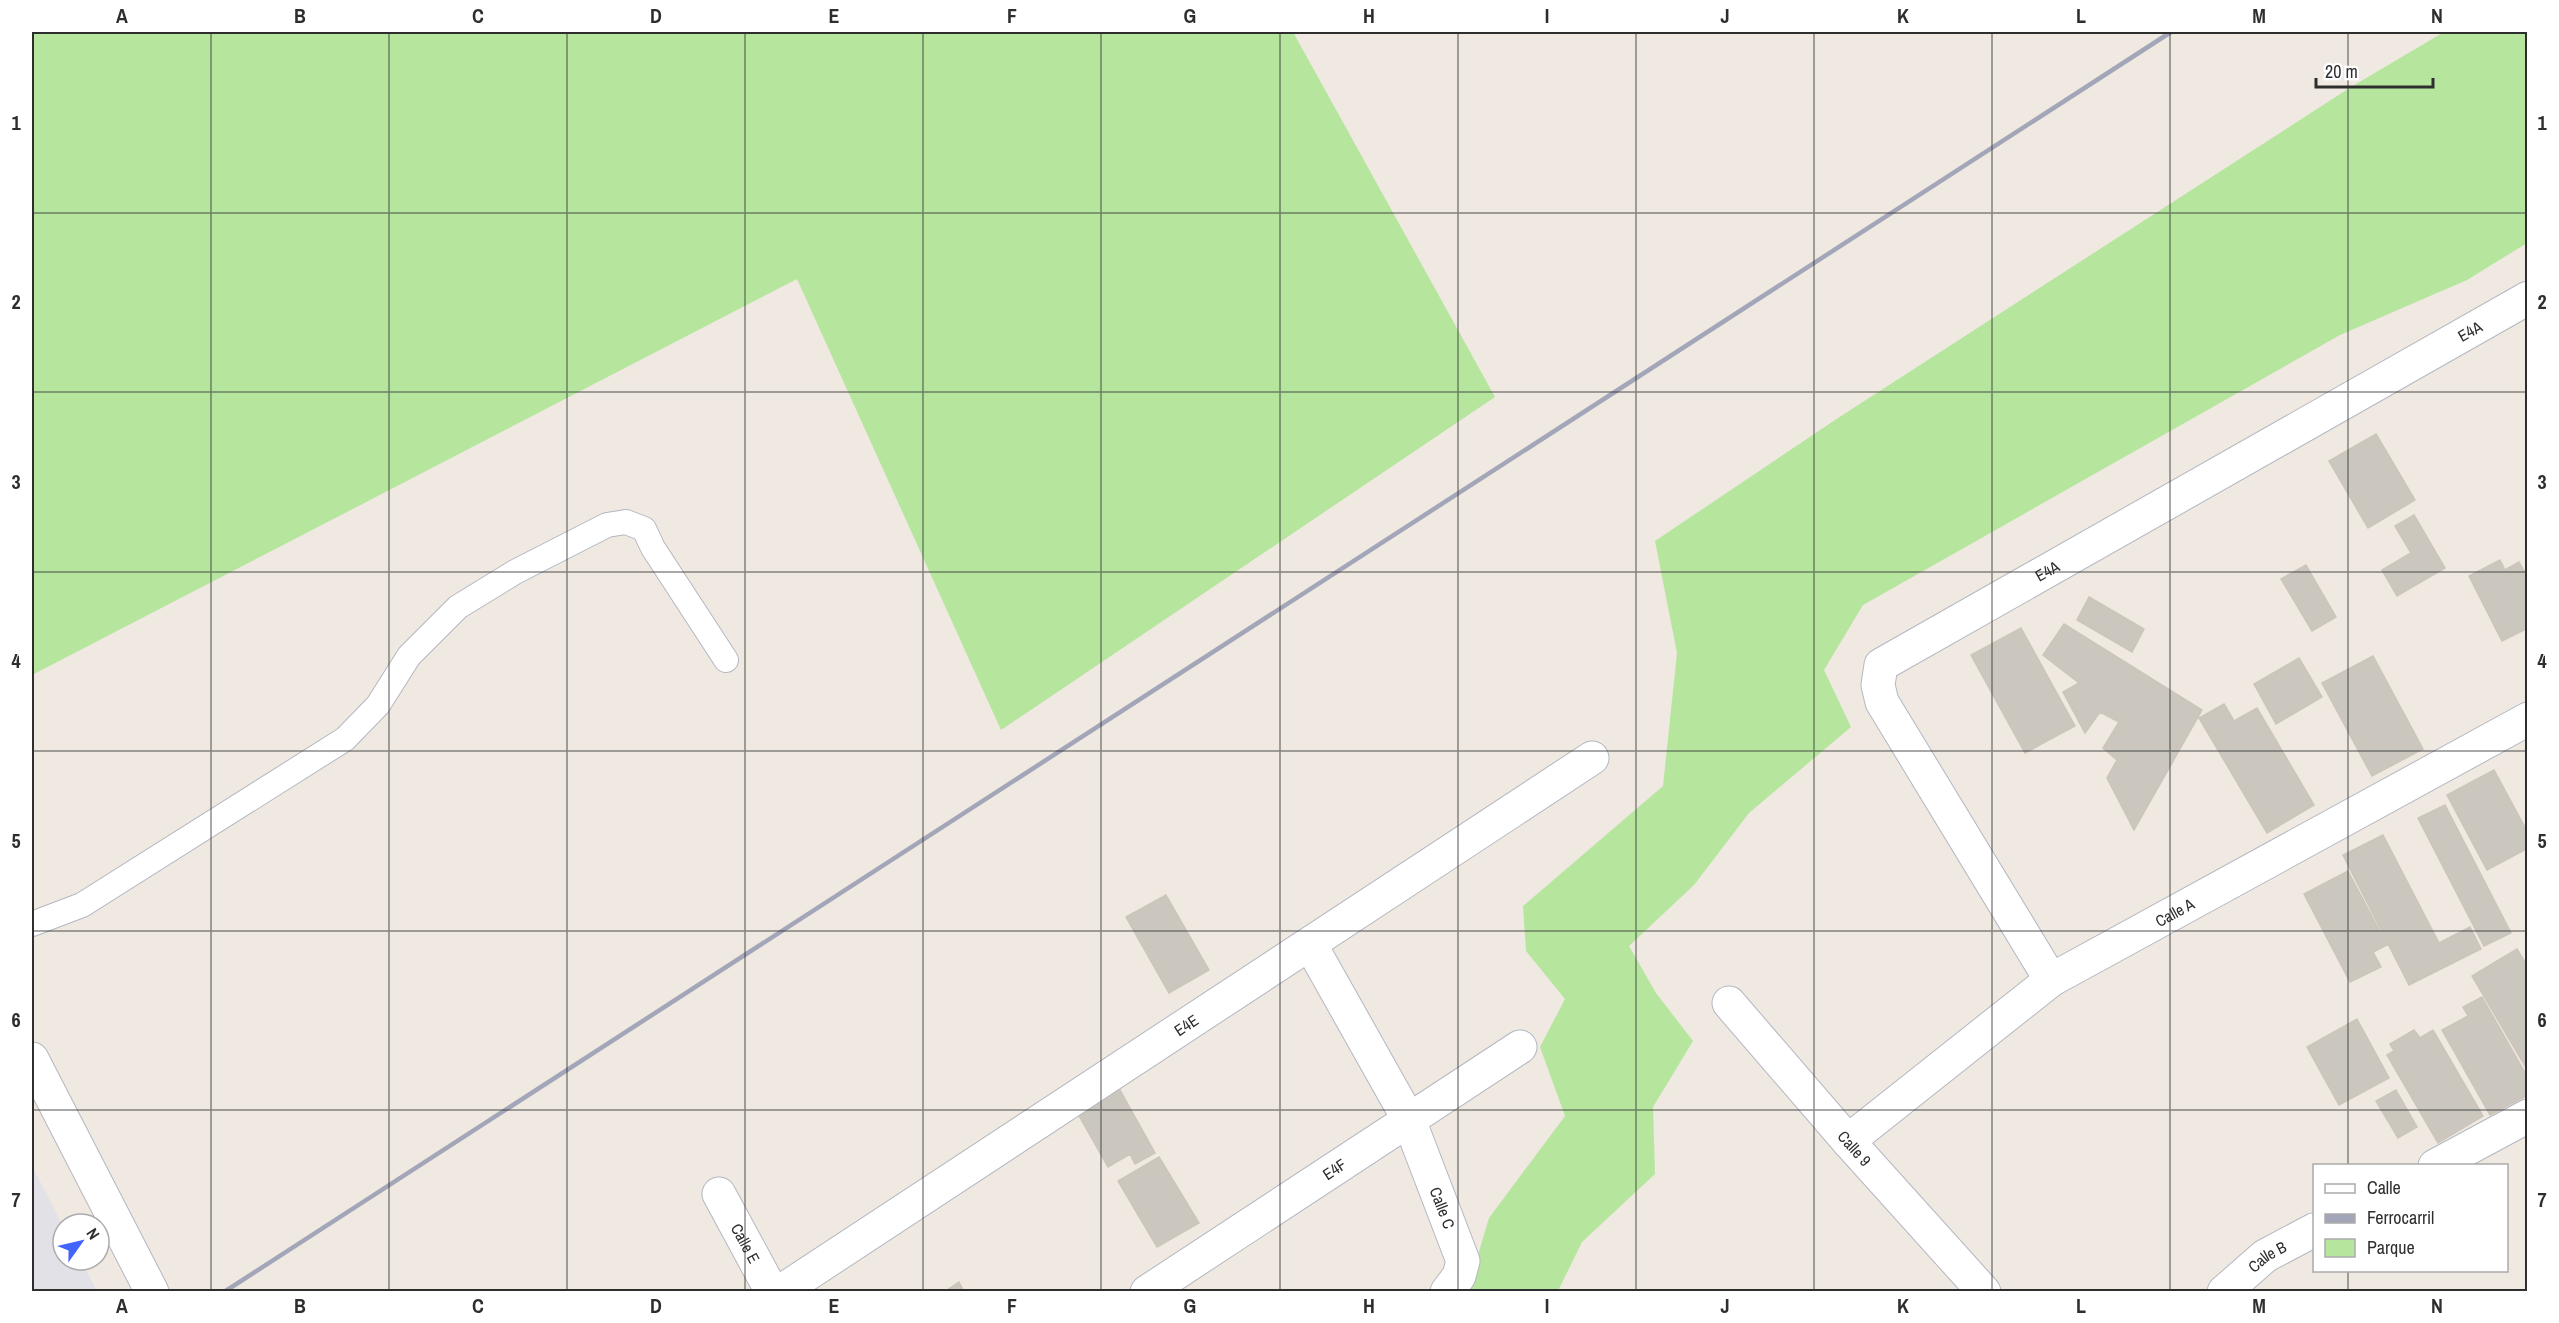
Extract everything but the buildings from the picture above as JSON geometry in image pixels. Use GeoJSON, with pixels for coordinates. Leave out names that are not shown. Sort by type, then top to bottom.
{"type":"FeatureCollection","features":[{"type":"Feature","properties":{"kind":"street","name":"E4A"},"geometry":{"type":"LineString","coordinates":[[2051,980],[1882,702],[1878,685],[1881,665],[2528,298]]}},
{"type":"Feature","properties":{"kind":"street","name":"Calle A"},"geometry":{"type":"LineString","coordinates":[[1848,1141],[2051,980],[2528,719]]}},
{"type":"Feature","properties":{"kind":"street","name":"E4E"},"geometry":{"type":"LineString","coordinates":[[780,1292],[1592,758]]}},
{"type":"Feature","properties":{"kind":"street","name":"Calle C"},"geometry":{"type":"LineString","coordinates":[[1310,944],[1409,1120],[1463,1261],[1459,1276],[1447,1292]]}},
{"type":"Feature","properties":{"kind":"street","name":"Calle 9"},"geometry":{"type":"LineString","coordinates":[[1729,1003],[1848,1141],[1984,1292]]}},
{"type":"Feature","properties":{"kind":"street","name":"E4F"},"geometry":{"type":"LineString","coordinates":[[1146,1292],[1520,1047]]}},
{"type":"Feature","properties":{"kind":"street"},"geometry":{"type":"LineString","coordinates":[[32,1059],[152,1292]]}},
{"type":"Feature","properties":{"kind":"street"},"geometry":{"type":"LineString","coordinates":[[2439,1164],[2528,1116]]}},
{"type":"Feature","properties":{"kind":"street","name":"Calle E"},"geometry":{"type":"LineString","coordinates":[[719,1194],[772,1292]]}},
{"type":"Feature","properties":{"kind":"street","name":"Calle B"},"geometry":{"type":"LineString","coordinates":[[2224,1292],[2265,1256],[2313,1231]]}},
{"type":"Feature","properties":{"kind":"lane"},"geometry":{"type":"LineString","coordinates":[[32,924],[82,905],[345,739],[378,705],[409,656],[458,607],[515,572],[607,525],[626,522],[644,529],[653,548],[726,660]]}},
{"type":"Feature","properties":{"kind":"shaded area"},"geometry":{"type":"Polygon","coordinates":[[[32,1166],[56,1212],[51,1212],[51,1272],[87,1272],[97,1291],[32,1291],[32,1166]]]}},
{"type":"Feature","properties":{"kind":"green space"},"geometry":{"type":"Polygon","coordinates":[[[32,32],[1293,32],[1495,397],[1001,730],[797,279],[32,675],[32,32]]]}},
{"type":"Feature","properties":{"kind":"green space"},"geometry":{"type":"Polygon","coordinates":[[[2444,32],[2527,32],[2527,243],[2467,280],[2340,335],[1863,605],[1824,670],[1851,727],[1749,813],[1694,885],[1629,946],[1656,993],[1693,1041],[1653,1107],[1655,1174],[1582,1242],[1558,1291],[1467,1292],[1489,1218],[1565,1116],[1540,1047],[1565,999],[1526,951],[1523,906],[1663,786],[1677,653],[1655,541],[1838,418],[2351,87],[2444,32]]]}},
{"type":"Feature","properties":{"kind":"railway"},"geometry":{"type":"LineString","coordinates":[[224,1292],[2171,32]]}}]}
